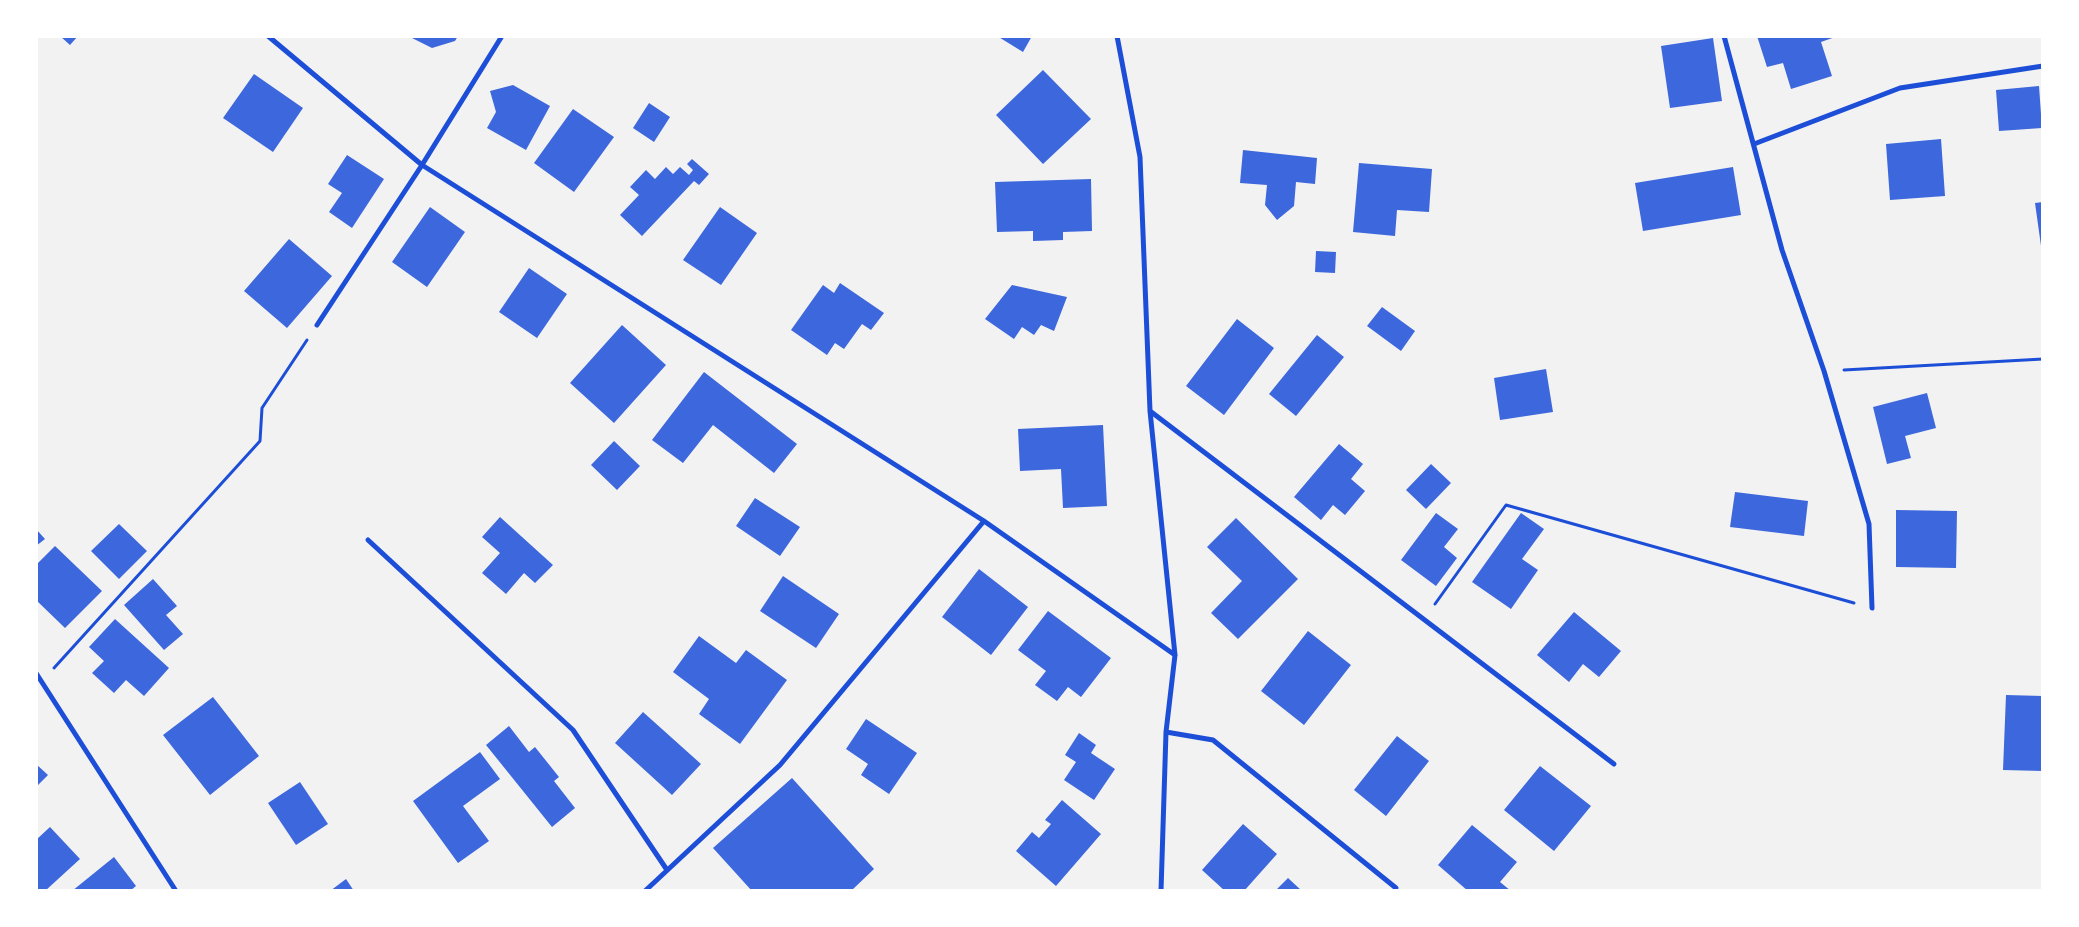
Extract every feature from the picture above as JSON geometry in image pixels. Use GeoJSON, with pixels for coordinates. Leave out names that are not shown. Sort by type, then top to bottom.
{"type":"FeatureCollection","features":[{"type":"Feature","properties":{"kind":"street"},"geometry":{"type":"LineString","coordinates":[[268,36],[422,164],[984,521],[1175,655]]}},
{"type":"Feature","properties":{"kind":"street"},"geometry":{"type":"LineString","coordinates":[[317,325],[422,164],[502,36]]}},
{"type":"Feature","properties":{"kind":"street"},"geometry":{"type":"LineString","coordinates":[[1117,36],[1140,157],[1150,411],[1175,655],[1166,732],[1161,891]]}},
{"type":"Feature","properties":{"kind":"street"},"geometry":{"type":"LineString","coordinates":[[1724,36],[1782,250],[1824,371],[1869,524],[1872,608]]}},
{"type":"Feature","properties":{"kind":"street"},"geometry":{"type":"LineString","coordinates":[[1754,144],[1900,88],[2043,66]]}},
{"type":"Feature","properties":{"kind":"street"},"geometry":{"type":"LineString","coordinates":[[1150,411],[1614,764]]}},
{"type":"Feature","properties":{"kind":"street"},"geometry":{"type":"LineString","coordinates":[[645,891],[780,765],[984,521]]}},
{"type":"Feature","properties":{"kind":"street"},"geometry":{"type":"LineString","coordinates":[[368,540],[573,730],[667,870]]}},
{"type":"Feature","properties":{"kind":"street"},"geometry":{"type":"LineString","coordinates":[[36,673],[176,891]]}},
{"type":"Feature","properties":{"kind":"street"},"geometry":{"type":"LineString","coordinates":[[1166,732],[1213,740],[1396,888]]}},
{"type":"Feature","properties":{"kind":"path"},"geometry":{"type":"LineString","coordinates":[[42,681],[260,441],[262,408],[317,325]]}},
{"type":"Feature","properties":{"kind":"path"},"geometry":{"type":"LineString","coordinates":[[1824,371],[2043,359]]}},
{"type":"Feature","properties":{"kind":"path"},"geometry":{"type":"LineString","coordinates":[[1424,619],[1506,505],[1872,608]]}},
{"type":"Feature","properties":{"kind":"building"},"geometry":{"type":"Polygon","coordinates":[[[60,36],[78,36],[70,45],[60,36]]]}},
{"type":"Feature","properties":{"kind":"building"},"geometry":{"type":"Polygon","coordinates":[[[408,36],[458,36],[455,41],[432,48],[408,36]]]}},
{"type":"Feature","properties":{"kind":"building"},"geometry":{"type":"Polygon","coordinates":[[[997,36],[1032,36],[1023,52],[997,36]]]}},
{"type":"Feature","properties":{"kind":"building"},"geometry":{"type":"Polygon","coordinates":[[[1757,36],[1838,36],[1821,42],[1832,76],[1791,89],[1783,63],[1767,67],[1757,36]]]}},
{"type":"Feature","properties":{"kind":"building"},"geometry":{"type":"Polygon","coordinates":[[[1713,38],[1722,101],[1670,108],[1661,46],[1713,38]]]}},
{"type":"Feature","properties":{"kind":"building"},"geometry":{"type":"Polygon","coordinates":[[[1043,70],[1091,119],[1043,164],[996,115],[1043,70]]]}},
{"type":"Feature","properties":{"kind":"building"},"geometry":{"type":"Polygon","coordinates":[[[254,74],[303,108],[273,152],[223,118],[254,74]]]}},
{"type":"Feature","properties":{"kind":"building"},"geometry":{"type":"Polygon","coordinates":[[[513,85],[550,106],[526,150],[487,128],[496,112],[490,91],[513,85]]]}},
{"type":"Feature","properties":{"kind":"building"},"geometry":{"type":"Polygon","coordinates":[[[2039,86],[2042,128],[1999,131],[1996,90],[2039,86]]]}},
{"type":"Feature","properties":{"kind":"building"},"geometry":{"type":"Polygon","coordinates":[[[649,103],[670,117],[654,142],[633,128],[649,103]]]}},
{"type":"Feature","properties":{"kind":"building"},"geometry":{"type":"Polygon","coordinates":[[[573,109],[614,137],[574,192],[534,163],[573,109]]]}},
{"type":"Feature","properties":{"kind":"building"},"geometry":{"type":"Polygon","coordinates":[[[1941,139],[1945,196],[1890,200],[1886,144],[1941,139]]]}},
{"type":"Feature","properties":{"kind":"building"},"geometry":{"type":"Polygon","coordinates":[[[1243,150],[1317,158],[1315,184],[1296,182],[1294,206],[1277,220],[1265,205],[1267,185],[1240,183],[1243,150]]]}},
{"type":"Feature","properties":{"kind":"building"},"geometry":{"type":"Polygon","coordinates":[[[347,155],[384,179],[352,228],[329,212],[342,193],[328,184],[347,155]]]}},
{"type":"Feature","properties":{"kind":"building"},"geometry":{"type":"Polygon","coordinates":[[[692,159],[709,174],[699,185],[694,181],[642,236],[620,215],[639,195],[630,187],[646,170],[655,179],[666,167],[673,174],[680,167],[689,175],[693,170],[687,164],[692,159]]]}},
{"type":"Feature","properties":{"kind":"building"},"geometry":{"type":"Polygon","coordinates":[[[1359,163],[1432,169],[1429,212],[1397,210],[1395,236],[1353,232],[1359,163]]]}},
{"type":"Feature","properties":{"kind":"building"},"geometry":{"type":"Polygon","coordinates":[[[1733,167],[1741,215],[1643,231],[1635,183],[1733,167]]]}},
{"type":"Feature","properties":{"kind":"building"},"geometry":{"type":"Polygon","coordinates":[[[1091,179],[1092,231],[1063,232],[1063,240],[1033,241],[1033,231],[997,232],[995,182],[1091,179]]]}},
{"type":"Feature","properties":{"kind":"building"},"geometry":{"type":"Polygon","coordinates":[[[2043,202],[2043,253],[2042,253],[2035,203],[2043,202]]]}},
{"type":"Feature","properties":{"kind":"building"},"geometry":{"type":"Polygon","coordinates":[[[430,207],[465,232],[427,287],[392,262],[430,207]]]}},
{"type":"Feature","properties":{"kind":"building"},"geometry":{"type":"Polygon","coordinates":[[[720,207],[757,233],[721,285],[683,260],[720,207]]]}},
{"type":"Feature","properties":{"kind":"building"},"geometry":{"type":"Polygon","coordinates":[[[289,239],[332,276],[287,328],[244,291],[289,239]]]}},
{"type":"Feature","properties":{"kind":"building"},"geometry":{"type":"Polygon","coordinates":[[[1316,251],[1336,252],[1335,273],[1315,272],[1316,251]]]}},
{"type":"Feature","properties":{"kind":"building"},"geometry":{"type":"Polygon","coordinates":[[[529,268],[567,294],[537,338],[499,312],[529,268]]]}},
{"type":"Feature","properties":{"kind":"building"},"geometry":{"type":"Polygon","coordinates":[[[840,283],[884,313],[871,330],[862,324],[844,349],[835,343],[827,355],[791,330],[823,285],[834,293],[840,283]]]}},
{"type":"Feature","properties":{"kind":"building"},"geometry":{"type":"Polygon","coordinates":[[[1012,285],[1067,297],[1054,331],[1041,325],[1034,335],[1022,327],[1014,339],[985,319],[1012,285]]]}},
{"type":"Feature","properties":{"kind":"building"},"geometry":{"type":"Polygon","coordinates":[[[1382,307],[1415,331],[1401,351],[1367,326],[1382,307]]]}},
{"type":"Feature","properties":{"kind":"building"},"geometry":{"type":"Polygon","coordinates":[[[1237,319],[1274,348],[1224,415],[1186,386],[1237,319]]]}},
{"type":"Feature","properties":{"kind":"building"},"geometry":{"type":"Polygon","coordinates":[[[622,325],[666,365],[614,423],[570,383],[622,325]]]}},
{"type":"Feature","properties":{"kind":"building"},"geometry":{"type":"Polygon","coordinates":[[[1317,335],[1344,357],[1296,416],[1269,394],[1317,335]]]}},
{"type":"Feature","properties":{"kind":"building"},"geometry":{"type":"Polygon","coordinates":[[[1546,369],[1553,412],[1500,420],[1494,378],[1546,369]]]}},
{"type":"Feature","properties":{"kind":"building"},"geometry":{"type":"Polygon","coordinates":[[[704,372],[797,444],[774,473],[713,425],[683,463],[652,440],[704,372]]]}},
{"type":"Feature","properties":{"kind":"building"},"geometry":{"type":"Polygon","coordinates":[[[1927,393],[1936,428],[1905,436],[1911,458],[1887,464],[1873,407],[1927,393]]]}},
{"type":"Feature","properties":{"kind":"building"},"geometry":{"type":"Polygon","coordinates":[[[1103,425],[1107,506],[1063,508],[1061,469],[1020,471],[1018,429],[1103,425]]]}},
{"type":"Feature","properties":{"kind":"building"},"geometry":{"type":"Polygon","coordinates":[[[614,441],[640,466],[617,490],[591,465],[614,441]]]}},
{"type":"Feature","properties":{"kind":"building"},"geometry":{"type":"Polygon","coordinates":[[[1339,444],[1363,464],[1351,479],[1365,491],[1345,515],[1333,505],[1321,520],[1294,497],[1339,444]]]}},
{"type":"Feature","properties":{"kind":"building"},"geometry":{"type":"Polygon","coordinates":[[[1431,464],[1451,483],[1426,509],[1406,490],[1431,464]]]}},
{"type":"Feature","properties":{"kind":"building"},"geometry":{"type":"Polygon","coordinates":[[[1735,492],[1808,501],[1804,536],[1730,527],[1735,492]]]}},
{"type":"Feature","properties":{"kind":"building"},"geometry":{"type":"Polygon","coordinates":[[[755,498],[800,527],[780,556],[736,526],[755,498]]]}},
{"type":"Feature","properties":{"kind":"building"},"geometry":{"type":"Polygon","coordinates":[[[1896,510],[1957,511],[1956,568],[1896,567],[1896,510]]]}},
{"type":"Feature","properties":{"kind":"building"},"geometry":{"type":"Polygon","coordinates":[[[1436,513],[1458,529],[1444,547],[1457,558],[1436,586],[1401,560],[1436,513]]]}},
{"type":"Feature","properties":{"kind":"building"},"geometry":{"type":"Polygon","coordinates":[[[1521,513],[1544,529],[1522,559],[1538,570],[1511,609],[1472,582],[1521,513]]]}},
{"type":"Feature","properties":{"kind":"building"},"geometry":{"type":"Polygon","coordinates":[[[500,517],[553,565],[535,583],[524,573],[506,594],[482,573],[500,553],[482,537],[500,517]]]}},
{"type":"Feature","properties":{"kind":"building"},"geometry":{"type":"Polygon","coordinates":[[[1236,518],[1298,579],[1238,639],[1211,613],[1242,581],[1207,547],[1236,518]]]}},
{"type":"Feature","properties":{"kind":"building"},"geometry":{"type":"Polygon","coordinates":[[[119,524],[147,551],[119,579],[91,551],[119,524]]]}},
{"type":"Feature","properties":{"kind":"building"},"geometry":{"type":"Polygon","coordinates":[[[36,529],[45,539],[36,546],[36,529]]]}},
{"type":"Feature","properties":{"kind":"building"},"geometry":{"type":"Polygon","coordinates":[[[55,546],[102,591],[65,628],[36,600],[36,565],[55,546]]]}},
{"type":"Feature","properties":{"kind":"building"},"geometry":{"type":"Polygon","coordinates":[[[979,569],[1028,607],[991,655],[942,617],[979,569]]]}},
{"type":"Feature","properties":{"kind":"building"},"geometry":{"type":"Polygon","coordinates":[[[783,576],[839,614],[816,648],[760,611],[783,576]]]}},
{"type":"Feature","properties":{"kind":"building"},"geometry":{"type":"Polygon","coordinates":[[[153,579],[177,606],[166,615],[183,634],[164,650],[124,605],[153,579]]]}},
{"type":"Feature","properties":{"kind":"building"},"geometry":{"type":"Polygon","coordinates":[[[1048,611],[1111,658],[1081,697],[1068,687],[1057,701],[1035,685],[1046,671],[1018,650],[1048,611]]]}},
{"type":"Feature","properties":{"kind":"building"},"geometry":{"type":"Polygon","coordinates":[[[1574,612],[1621,651],[1599,677],[1583,664],[1569,682],[1537,655],[1574,612]]]}},
{"type":"Feature","properties":{"kind":"building"},"geometry":{"type":"Polygon","coordinates":[[[115,619],[169,668],[144,696],[126,680],[114,693],[92,673],[104,661],[89,647],[115,619]]]}},
{"type":"Feature","properties":{"kind":"building"},"geometry":{"type":"Polygon","coordinates":[[[1308,631],[1351,665],[1304,725],[1261,691],[1308,631]]]}},
{"type":"Feature","properties":{"kind":"building"},"geometry":{"type":"Polygon","coordinates":[[[699,636],[736,663],[746,650],[787,680],[740,744],[699,714],[709,699],[673,672],[699,636]]]}},
{"type":"Feature","properties":{"kind":"building"},"geometry":{"type":"Polygon","coordinates":[[[2006,695],[2043,696],[2043,771],[2003,770],[2006,695]]]}},
{"type":"Feature","properties":{"kind":"building"},"geometry":{"type":"Polygon","coordinates":[[[213,697],[259,756],[210,795],[163,735],[213,697]]]}},
{"type":"Feature","properties":{"kind":"building"},"geometry":{"type":"Polygon","coordinates":[[[643,712],[701,764],[672,795],[615,743],[643,712]]]}},
{"type":"Feature","properties":{"kind":"building"},"geometry":{"type":"Polygon","coordinates":[[[866,719],[917,753],[889,794],[861,775],[868,764],[846,749],[866,719]]]}},
{"type":"Feature","properties":{"kind":"building"},"geometry":{"type":"Polygon","coordinates":[[[509,726],[529,752],[535,747],[559,777],[554,781],[575,808],[552,827],[486,745],[509,726]]]}},
{"type":"Feature","properties":{"kind":"building"},"geometry":{"type":"Polygon","coordinates":[[[1079,733],[1096,745],[1091,753],[1115,769],[1094,800],[1064,780],[1076,762],[1065,755],[1079,733]]]}},
{"type":"Feature","properties":{"kind":"building"},"geometry":{"type":"Polygon","coordinates":[[[1397,736],[1429,761],[1386,816],[1354,790],[1397,736]]]}},
{"type":"Feature","properties":{"kind":"building"},"geometry":{"type":"Polygon","coordinates":[[[480,752],[500,779],[463,806],[489,841],[458,863],[413,801],[480,752]]]}},
{"type":"Feature","properties":{"kind":"building"},"geometry":{"type":"Polygon","coordinates":[[[36,764],[48,775],[36,787],[36,764]]]}},
{"type":"Feature","properties":{"kind":"building"},"geometry":{"type":"Polygon","coordinates":[[[1540,766],[1591,806],[1554,851],[1504,810],[1540,766]]]}},
{"type":"Feature","properties":{"kind":"building"},"geometry":{"type":"Polygon","coordinates":[[[792,778],[874,869],[851,891],[752,891],[713,848],[792,778]]]}},
{"type":"Feature","properties":{"kind":"building"},"geometry":{"type":"Polygon","coordinates":[[[300,782],[328,824],[296,845],[268,803],[300,782]]]}},
{"type":"Feature","properties":{"kind":"building"},"geometry":{"type":"Polygon","coordinates":[[[1062,800],[1101,834],[1056,886],[1016,851],[1032,832],[1039,838],[1051,824],[1045,820],[1062,800]]]}},
{"type":"Feature","properties":{"kind":"building"},"geometry":{"type":"Polygon","coordinates":[[[1243,824],[1277,854],[1244,891],[1225,891],[1202,870],[1243,824]]]}},
{"type":"Feature","properties":{"kind":"building"},"geometry":{"type":"Polygon","coordinates":[[[1472,825],[1517,862],[1500,882],[1511,891],[1468,891],[1438,865],[1472,825]]]}},
{"type":"Feature","properties":{"kind":"building"},"geometry":{"type":"Polygon","coordinates":[[[50,827],[80,859],[45,891],[36,891],[36,840],[50,827]]]}},
{"type":"Feature","properties":{"kind":"building"},"geometry":{"type":"Polygon","coordinates":[[[114,857],[136,886],[130,891],[72,891],[114,857]]]}},
{"type":"Feature","properties":{"kind":"building"},"geometry":{"type":"Polygon","coordinates":[[[1288,878],[1302,891],[1275,891],[1288,878]]]}},
{"type":"Feature","properties":{"kind":"building"},"geometry":{"type":"Polygon","coordinates":[[[346,879],[354,891],[330,891],[346,879]]]}}]}
